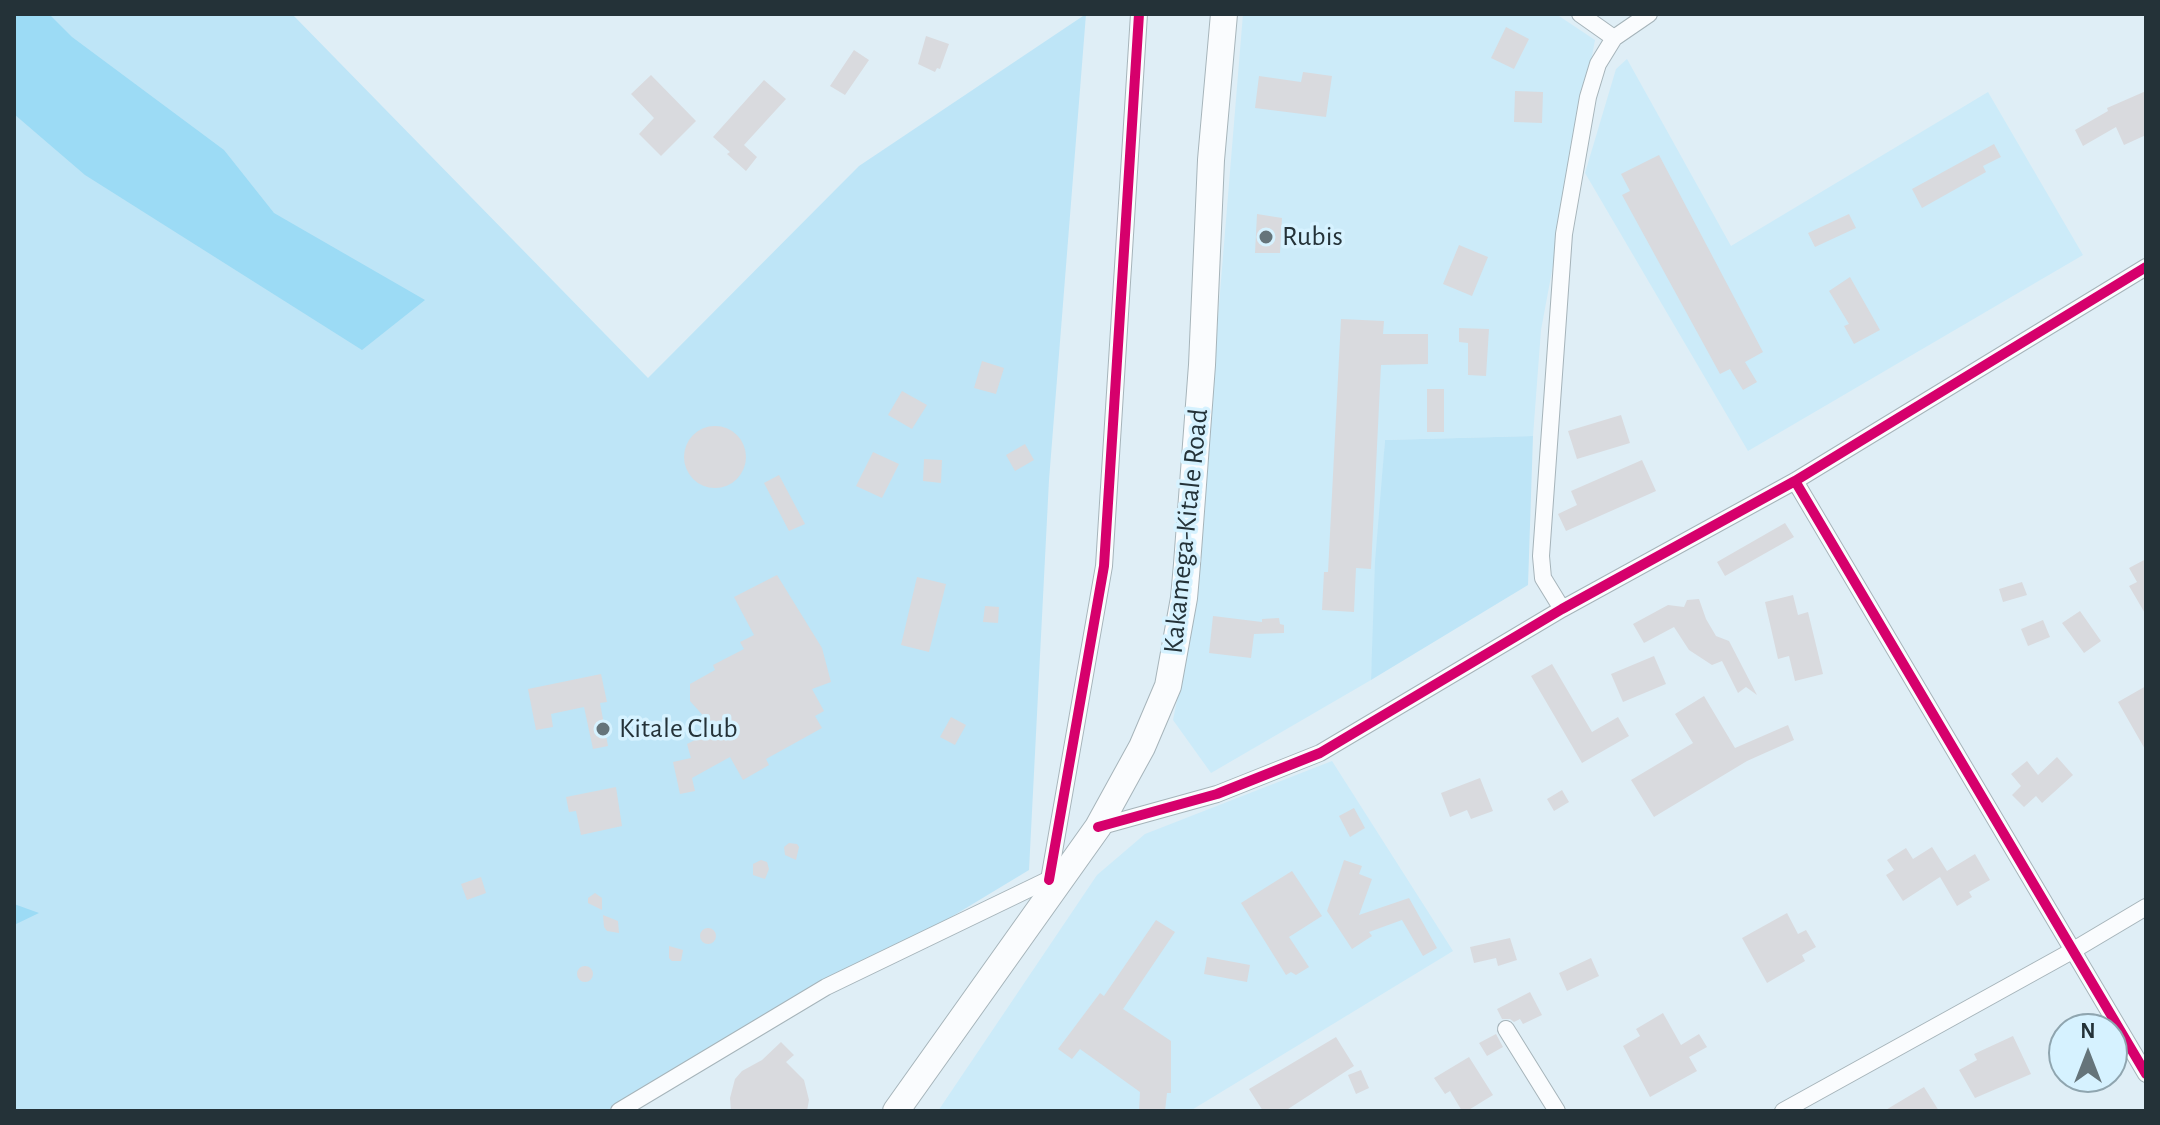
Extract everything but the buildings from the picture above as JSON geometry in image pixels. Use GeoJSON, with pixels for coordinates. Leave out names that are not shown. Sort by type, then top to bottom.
{"type":"FeatureCollection","features":[{"type":"Feature","properties":{"kind":"highway","name":"Kakamega-Kitale Road"},"geometry":{"type":"LineString","coordinates":[[896,1111],[1060,874],[1098,827],[1142,747],[1168,686],[1184,598],[1202,365],[1211,160],[1224,14]]}},
{"type":"Feature","properties":{"kind":"street"},"geometry":{"type":"LineString","coordinates":[[619,1111],[826,987],[1060,874],[1104,566],[1139,14]]}},
{"type":"Feature","properties":{"kind":"street"},"geometry":{"type":"LineString","coordinates":[[1580,14],[1614,38]]}},
{"type":"Feature","properties":{"kind":"street"},"geometry":{"type":"LineString","coordinates":[[1562,609],[1543,578],[1541,556],[1564,234],[1588,97],[1598,64],[1614,38],[1649,14]]}},
{"type":"Feature","properties":{"kind":"street"},"geometry":{"type":"LineString","coordinates":[[1098,827],[1217,794],[1320,753],[1562,609],[1795,481],[2146,267]]}},
{"type":"Feature","properties":{"kind":"street"},"geometry":{"type":"LineString","coordinates":[[1795,481],[2146,1074]]}},
{"type":"Feature","properties":{"kind":"street"},"geometry":{"type":"LineString","coordinates":[[1783,1111],[2146,907]]}},
{"type":"Feature","properties":{"kind":"street"},"geometry":{"type":"LineString","coordinates":[[1506,1029],[1557,1111]]}},
{"type":"Feature","properties":{"kind":"shaded area"},"geometry":{"type":"Polygon","coordinates":[[[14,14],[292,14],[648,378],[859,166],[1086,14],[1049,480],[1029,870],[630,1111],[14,1111],[14,14]]]}},
{"type":"Feature","properties":{"kind":"shaded area"},"geometry":{"type":"Polygon","coordinates":[[[14,14],[49,14],[72,37],[224,150],[274,213],[425,300],[362,350],[85,175],[14,114],[14,14]]]}},
{"type":"Feature","properties":{"kind":"shaded area"},"geometry":{"type":"Polygon","coordinates":[[[1243,14],[1556,14],[1595,40],[1541,330],[1533,436],[1385,440],[1371,680],[1211,773],[1173,720],[1193,620],[1243,14]]]}},
{"type":"Feature","properties":{"kind":"shaded area"},"geometry":{"type":"Polygon","coordinates":[[[1627,59],[1731,246],[1988,92],[2083,255],[1748,451],[1585,173],[1616,69],[1627,59]]]}},
{"type":"Feature","properties":{"kind":"shaded area"},"geometry":{"type":"Polygon","coordinates":[[[1533,436],[1528,585],[1371,680],[1375,562],[1385,440],[1533,436]]]}},
{"type":"Feature","properties":{"kind":"shaded area"},"geometry":{"type":"Polygon","coordinates":[[[1332,761],[1453,951],[1190,1111],[938,1111],[1097,875],[1145,834],[1332,761]]]}},
{"type":"Feature","properties":{"kind":"shaded area"},"geometry":{"type":"Polygon","coordinates":[[[14,904],[39,913],[14,925],[14,904]]]}},
{"type":"Feature","properties":{"kind":"cycle path"},"geometry":{"type":"LineString","coordinates":[[1049,880],[1104,566],[1139,14]]}},
{"type":"Feature","properties":{"kind":"cycle path"},"geometry":{"type":"LineString","coordinates":[[1098,827],[1217,794],[1320,753],[1562,609],[1795,481],[2146,267]]}},
{"type":"Feature","properties":{"kind":"cycle path"},"geometry":{"type":"LineString","coordinates":[[1795,481],[2146,1074]]}},
{"type":"Feature","properties":{"kind":"place","name":"Rubis"},"geometry":{"type":"Point","coordinates":[1266,237]}},
{"type":"Feature","properties":{"kind":"place","name":"Kitale Club"},"geometry":{"type":"Point","coordinates":[603,729]}}]}
